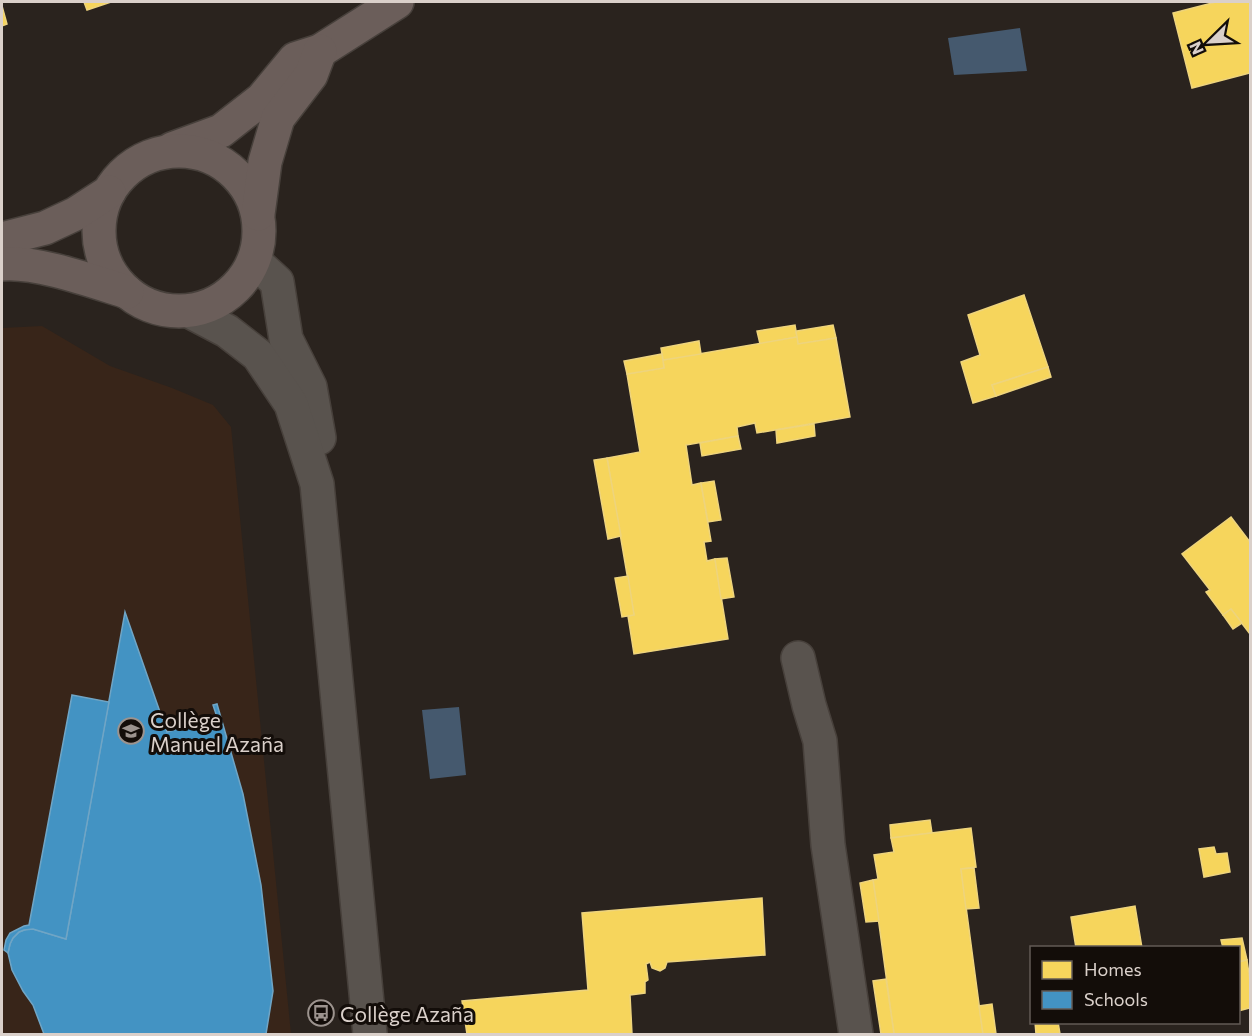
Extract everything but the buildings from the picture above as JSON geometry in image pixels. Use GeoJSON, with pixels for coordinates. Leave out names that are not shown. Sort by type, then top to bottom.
{"type":"FeatureCollection","features":[{"type":"Feature","properties":{"kind":"main road"},"geometry":{"type":"LineString","coordinates":[[127,292],[109,271],[100,245],[100,218],[109,192],[123,173],[144,158],[221,131],[262,99],[296,59],[320,51],[397,2]]}},
{"type":"Feature","properties":{"kind":"main road"},"geometry":{"type":"LineString","coordinates":[[2,264],[13,263],[53,270],[127,292],[144,303],[162,310],[189,311],[209,306],[228,295],[243,280],[254,261],[260,238],[258,214],[265,162],[278,118],[311,75],[320,51]]}},
{"type":"Feature","properties":{"kind":"main road"},"geometry":{"type":"LineString","coordinates":[[167,151],[192,151],[215,158],[234,172],[249,191],[258,214]]}},
{"type":"Feature","properties":{"kind":"main road"},"geometry":{"type":"LineString","coordinates":[[2,239],[45,228],[75,214],[109,192]]}},
{"type":"Feature","properties":{"kind":"street"},"geometry":{"type":"LineString","coordinates":[[254,261],[277,282],[286,339],[310,387],[322,453],[317,484]]}},
{"type":"Feature","properties":{"kind":"street"},"geometry":{"type":"LineString","coordinates":[[189,311],[227,331],[258,355],[291,404],[317,484],[369,1033]]}},
{"type":"Feature","properties":{"kind":"street"},"geometry":{"type":"LineString","coordinates":[[798,658],[820,741],[828,845],[856,1035]]}},
{"type":"Feature","properties":{"kind":"shaded area","name":"Collège Manuel Azaña"},"geometry":{"type":"Polygon","coordinates":[[[42,326],[110,366],[213,405],[231,427],[291,1034],[2,1034],[2,328],[42,326]]]}},
{"type":"Feature","properties":{"kind":"water"},"geometry":{"type":"Polygon","coordinates":[[[1020,28],[1027,71],[954,75],[948,38],[1020,28]]]}},
{"type":"Feature","properties":{"kind":"water"},"geometry":{"type":"Polygon","coordinates":[[[459,707],[466,775],[430,779],[422,710],[459,707]]]}},
{"type":"Feature","properties":{"kind":"place","name":"Collège Manuel Azaña"},"geometry":{"type":"Point","coordinates":[131,731]}},
{"type":"Feature","properties":{"kind":"place","name":"Collège Azaña"},"geometry":{"type":"Point","coordinates":[321,1013]}}]}
